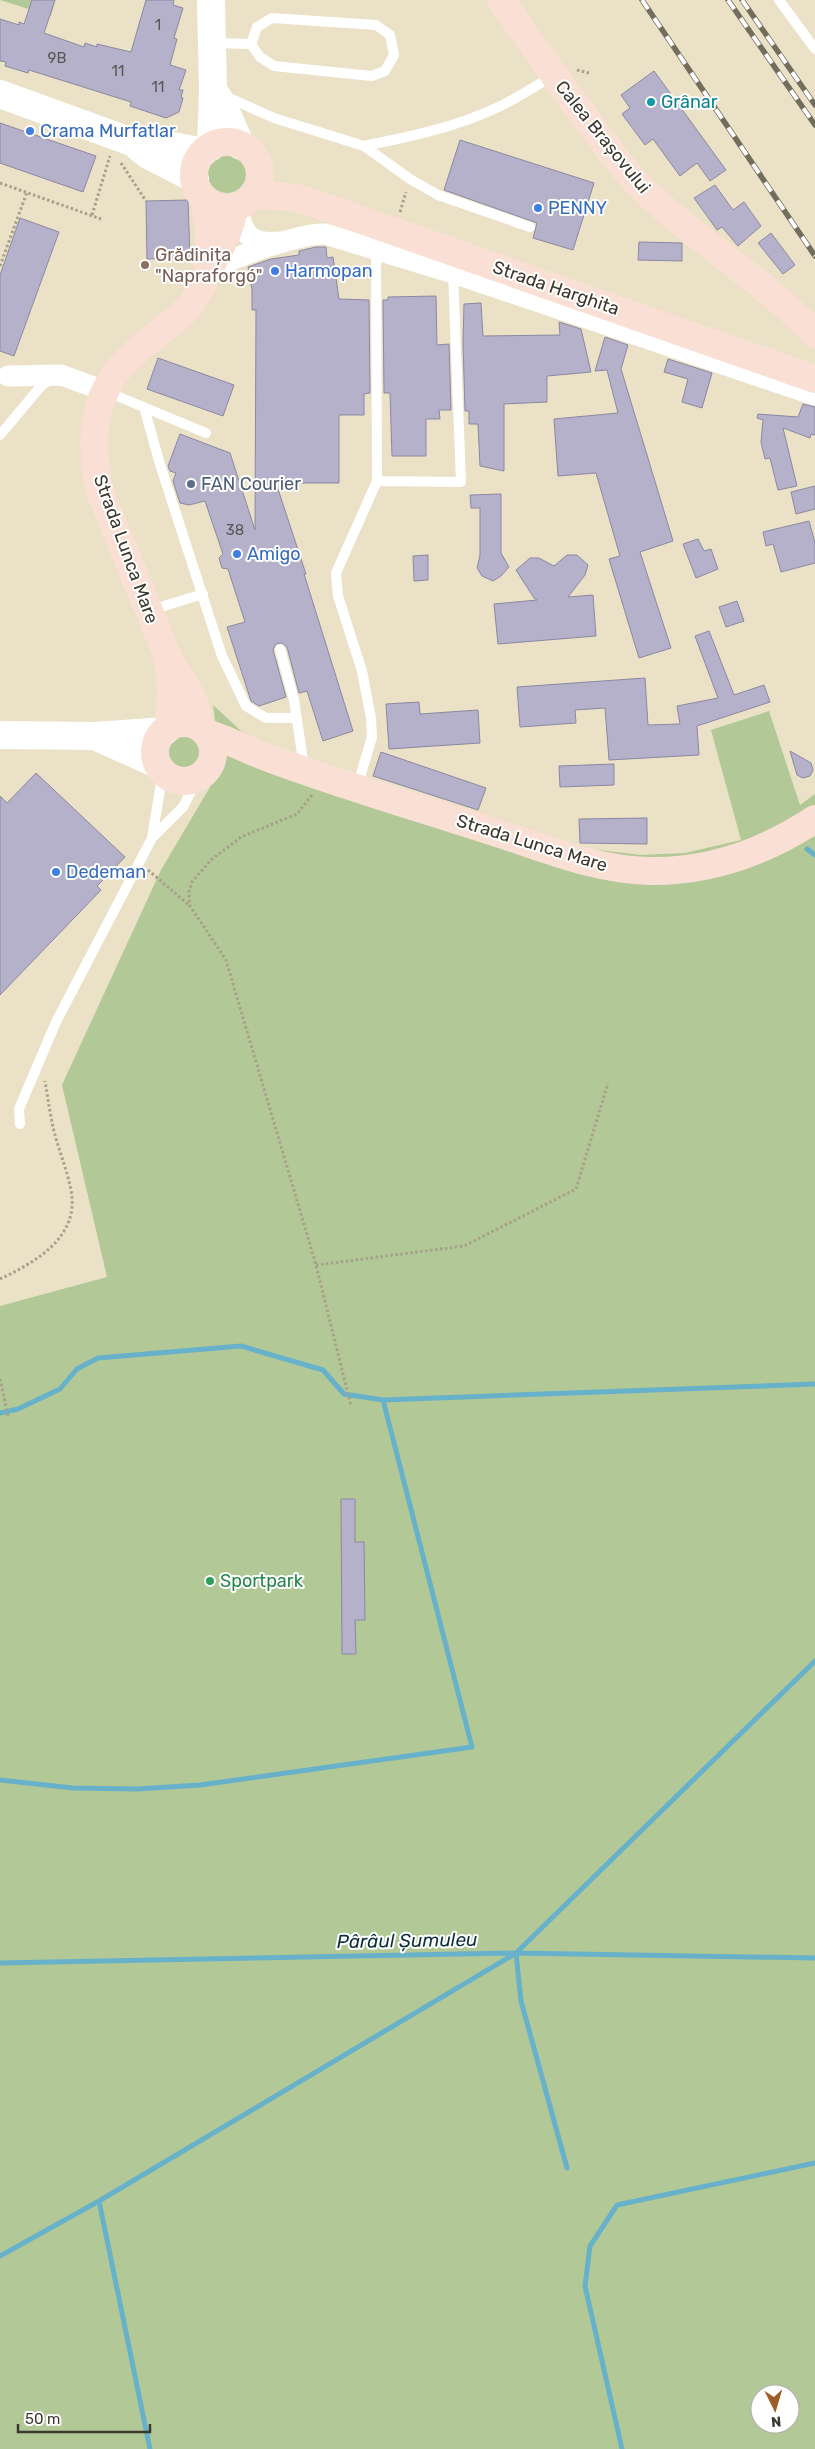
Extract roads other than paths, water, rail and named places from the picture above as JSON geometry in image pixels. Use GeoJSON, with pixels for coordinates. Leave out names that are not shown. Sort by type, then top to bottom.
{"type":"FeatureCollection","features":[{"type":"Feature","properties":{"kind":"main road"},"geometry":{"type":"LineString","coordinates":[[200,189],[196,164],[207,149],[213,90],[210,0]]}},
{"type":"Feature","properties":{"kind":"main road","name":"Calea Brașovului"},"geometry":{"type":"LineString","coordinates":[[501,0],[612,154],[647,192],[774,294],[815,334]]}},
{"type":"Feature","properties":{"kind":"main road"},"geometry":{"type":"LineString","coordinates":[[213,90],[223,105],[241,146]]}},
{"type":"Feature","properties":{"kind":"main road"},"geometry":{"type":"LineString","coordinates":[[0,94],[121,154],[148,155],[200,189],[220,207],[246,194],[253,155],[241,146],[226,142],[207,149],[156,143],[121,154]]}},
{"type":"Feature","properties":{"kind":"main road","name":"Strada Lunca Mare"},"geometry":{"type":"LineString","coordinates":[[200,189],[209,234],[208,272]]}},
{"type":"Feature","properties":{"kind":"main road","name":"Strada Harghita"},"geometry":{"type":"LineString","coordinates":[[246,194],[308,202],[815,379]]}},
{"type":"Feature","properties":{"kind":"main road","name":"Strada Lunca Mare"},"geometry":{"type":"LineString","coordinates":[[246,194],[194,301],[126,361],[105,390],[96,412],[94,424],[95,469],[100,492],[148,612],[168,657],[193,699],[204,731],[277,762],[313,774],[595,864],[619,869],[675,870],[730,860],[761,849],[792,834],[815,819]]}},
{"type":"Feature","properties":{"kind":"main road","name":"Strada Lunca Mare"},"geometry":{"type":"LineString","coordinates":[[167,729],[171,690],[168,657]]}},
{"type":"Feature","properties":{"kind":"main road"},"geometry":{"type":"LineString","coordinates":[[0,735],[95,736],[167,729],[185,723],[204,731],[214,752],[203,773],[193,779],[179,780],[160,767],[95,736]]}},
{"type":"Feature","properties":{"kind":"main road"},"geometry":{"type":"LineString","coordinates":[[160,767],[156,748],[159,739],[167,729]]}},
{"type":"Feature","properties":{"kind":"main road","name":"Strada Lunca Mare"},"geometry":{"type":"LineString","coordinates":[[203,773],[236,764],[277,762]]}},
{"type":"Feature","properties":{"kind":"street"},"geometry":{"type":"LineString","coordinates":[[246,194],[242,227],[251,239],[270,243],[284,242]]}},
{"type":"Feature","properties":{"kind":"street"},"geometry":{"type":"LineString","coordinates":[[208,272],[224,262],[305,235],[325,234],[454,273],[815,395]]}},
{"type":"Feature","properties":{"kind":"street"},"geometry":{"type":"LineString","coordinates":[[8,376],[61,376],[105,390]]}},
{"type":"Feature","properties":{"kind":"lane"},"geometry":{"type":"LineString","coordinates":[[779,0],[815,49]]}},
{"type":"Feature","properties":{"kind":"lane"},"geometry":{"type":"LineString","coordinates":[[272,18],[368,24],[382,28],[390,34],[394,55],[384,71],[372,76],[274,66],[260,57],[251,44],[257,27],[272,18]]}},
{"type":"Feature","properties":{"kind":"lane"},"geometry":{"type":"LineString","coordinates":[[212,43],[251,44]]}},
{"type":"Feature","properties":{"kind":"lane"},"geometry":{"type":"LineString","coordinates":[[364,146],[424,133],[465,121],[494,109],[554,75]]}},
{"type":"Feature","properties":{"kind":"lane"},"geometry":{"type":"LineString","coordinates":[[213,90],[274,118],[364,146],[410,179],[438,195],[530,227]]}},
{"type":"Feature","properties":{"kind":"lane"},"geometry":{"type":"LineString","coordinates":[[357,788],[370,746],[371,718],[362,671],[338,596],[336,573],[378,481],[376,249]]}},
{"type":"Feature","properties":{"kind":"lane"},"geometry":{"type":"LineString","coordinates":[[378,481],[461,482],[454,273]]}},
{"type":"Feature","properties":{"kind":"lane"},"geometry":{"type":"LineString","coordinates":[[0,435],[42,385],[50,379],[61,376]]}},
{"type":"Feature","properties":{"kind":"lane"},"geometry":{"type":"LineString","coordinates":[[105,390],[206,433]]}},
{"type":"Feature","properties":{"kind":"lane"},"geometry":{"type":"LineString","coordinates":[[144,407],[159,460],[222,656],[246,706],[266,718],[297,718]]}},
{"type":"Feature","properties":{"kind":"lane"},"geometry":{"type":"LineString","coordinates":[[148,612],[203,594]]}},
{"type":"Feature","properties":{"kind":"lane"},"geometry":{"type":"LineString","coordinates":[[280,649],[313,774]]}},
{"type":"Feature","properties":{"kind":"lane"},"geometry":{"type":"LineString","coordinates":[[152,838],[160,767]]}},
{"type":"Feature","properties":{"kind":"lane"},"geometry":{"type":"LineString","coordinates":[[20,1124],[19,1109],[56,1022],[152,838],[183,807],[203,773]]}},
{"type":"Feature","properties":{"kind":"waterway"},"geometry":{"type":"LineString","coordinates":[[807,849],[815,855]]}},
{"type":"Feature","properties":{"kind":"waterway"},"geometry":{"type":"LineString","coordinates":[[0,1413],[18,1409],[60,1389],[77,1369],[98,1358],[241,1346],[323,1370],[344,1394],[383,1400],[815,1384]]}},
{"type":"Feature","properties":{"kind":"waterway"},"geometry":{"type":"LineString","coordinates":[[0,1780],[73,1788],[137,1789],[200,1785],[472,1747],[383,1400]]}},
{"type":"Feature","properties":{"kind":"waterway"},"geometry":{"type":"LineString","coordinates":[[0,2256],[99,2201],[516,1953],[815,1661]]}},
{"type":"Feature","properties":{"kind":"waterway"},"geometry":{"type":"LineString","coordinates":[[516,1953],[521,2001],[567,2168]]}},
{"type":"Feature","properties":{"kind":"waterway","name":"Pârâul Șumuleu"},"geometry":{"type":"LineString","coordinates":[[0,1963],[516,1953],[815,1958]]}},
{"type":"Feature","properties":{"kind":"waterway"},"geometry":{"type":"LineString","coordinates":[[622,2449],[585,2286],[590,2246],[617,2205],[815,2163]]}},
{"type":"Feature","properties":{"kind":"waterway"},"geometry":{"type":"LineString","coordinates":[[99,2201],[150,2449]]}},
{"type":"Feature","properties":{"kind":"railway"},"geometry":{"type":"LineString","coordinates":[[642,0],[815,256]]}},
{"type":"Feature","properties":{"kind":"railway"},"geometry":{"type":"LineString","coordinates":[[728,0],[815,125]]}},
{"type":"Feature","properties":{"kind":"railway"},"geometry":{"type":"LineString","coordinates":[[742,0],[815,105]]}},
{"type":"Feature","properties":{"kind":"place","name":"Grânar"},"geometry":{"type":"Point","coordinates":[651,102]}},
{"type":"Feature","properties":{"kind":"place","name":"Crama Murfatlar"},"geometry":{"type":"Point","coordinates":[30,131]}},
{"type":"Feature","properties":{"kind":"place","name":"PENNY"},"geometry":{"type":"Point","coordinates":[538,208]}},
{"type":"Feature","properties":{"kind":"place","name":"Grădinița \"Napraforgó\""},"geometry":{"type":"Point","coordinates":[145,265]}},
{"type":"Feature","properties":{"kind":"place","name":"Harmopan"},"geometry":{"type":"Point","coordinates":[275,271]}},
{"type":"Feature","properties":{"kind":"place","name":"FAN Courier"},"geometry":{"type":"Point","coordinates":[191,484]}},
{"type":"Feature","properties":{"kind":"place","name":"Amigo"},"geometry":{"type":"Point","coordinates":[237,554]}},
{"type":"Feature","properties":{"kind":"place","name":"Dedeman"},"geometry":{"type":"Point","coordinates":[56,872]}},
{"type":"Feature","properties":{"kind":"place","name":"Sportpark"},"geometry":{"type":"Point","coordinates":[210,1581]}}]}
